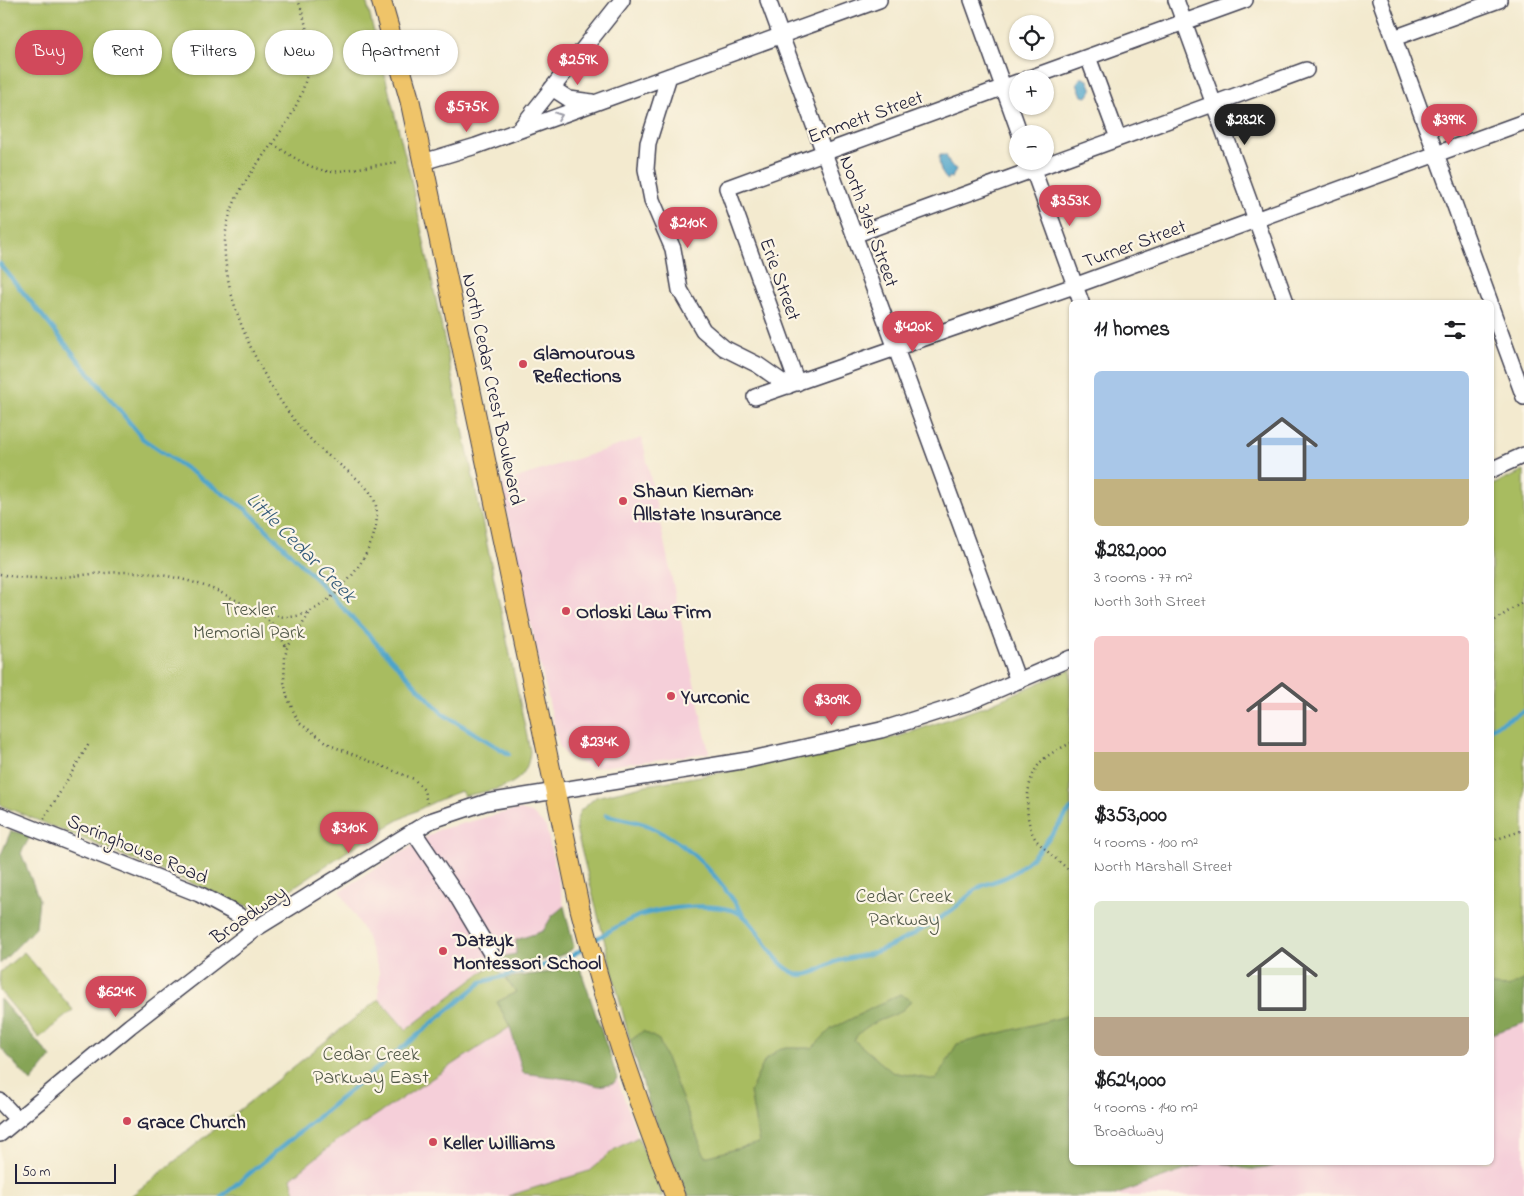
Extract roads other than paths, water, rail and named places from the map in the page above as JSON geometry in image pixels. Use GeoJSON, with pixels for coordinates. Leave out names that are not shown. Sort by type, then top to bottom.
{"type":"FeatureCollection","features":[{"type":"Feature","properties":{"kind":"main road","name":"North Cedar Crest Boulevard"},"geometry":{"type":"LineString","coordinates":[[381,0],[410,101],[580,909],[596,974],[624,1062],[675,1196]]}},
{"type":"Feature","properties":{"kind":"street"},"geometry":{"type":"LineString","coordinates":[[519,130],[622,0]]}},
{"type":"Feature","properties":{"kind":"street","name":"North 31st Street"},"geometry":{"type":"LineString","coordinates":[[768,0],[1018,681]]}},
{"type":"Feature","properties":{"kind":"street"},"geometry":{"type":"LineString","coordinates":[[423,162],[598,102],[879,0]]}},
{"type":"Feature","properties":{"kind":"street"},"geometry":{"type":"LineString","coordinates":[[972,0],[1009,83]]}},
{"type":"Feature","properties":{"kind":"street"},"geometry":{"type":"LineString","coordinates":[[1176,0],[1285,300]]}},
{"type":"Feature","properties":{"kind":"street"},"geometry":{"type":"LineString","coordinates":[[1052,70],[1245,0]]}},
{"type":"Feature","properties":{"kind":"street"},"geometry":{"type":"LineString","coordinates":[[1380,0],[1489,300]]}},
{"type":"Feature","properties":{"kind":"street"},"geometry":{"type":"LineString","coordinates":[[1394,38],[1499,0]]}},
{"type":"Feature","properties":{"kind":"street"},"geometry":{"type":"LineString","coordinates":[[1088,57],[1118,138]]}},
{"type":"Feature","properties":{"kind":"street"},"geometry":{"type":"LineString","coordinates":[[1054,158],[1118,138],[1306,70]]}},
{"type":"Feature","properties":{"kind":"street"},"geometry":{"type":"LineString","coordinates":[[669,76],[648,143],[646,169],[652,200],[673,249],[680,290],[703,330],[724,348],[793,385]]}},
{"type":"Feature","properties":{"kind":"street","name":"Emmett Street"},"geometry":{"type":"LineString","coordinates":[[727,188],[1009,85]]}},
{"type":"Feature","properties":{"kind":"street"},"geometry":{"type":"LineString","coordinates":[[552,88],[569,100],[598,102]]}},
{"type":"Feature","properties":{"kind":"street","name":"Turner Street"},"geometry":{"type":"LineString","coordinates":[[755,397],[1074,286],[1524,122]]}},
{"type":"Feature","properties":{"kind":"street"},"geometry":{"type":"LineString","coordinates":[[854,235],[1019,170]]}},
{"type":"Feature","properties":{"kind":"street"},"geometry":{"type":"LineString","coordinates":[[1034,170],[1080,300]]}},
{"type":"Feature","properties":{"kind":"street","name":"Erie Street"},"geometry":{"type":"LineString","coordinates":[[727,188],[793,385]]}},
{"type":"Feature","properties":{"kind":"street"},"geometry":{"type":"LineString","coordinates":[[1494,314],[1524,397]]}},
{"type":"Feature","properties":{"kind":"street"},"geometry":{"type":"LineString","coordinates":[[1494,469],[1524,456]]}},
{"type":"Feature","properties":{"kind":"street","name":"Broadway"},"geometry":{"type":"LineString","coordinates":[[0,1134],[130,1026],[255,929],[412,831],[439,818],[487,802],[748,760],[806,748],[919,720],[969,702],[1069,659]]}},
{"type":"Feature","properties":{"kind":"street","name":"Springhouse Road"},"geometry":{"type":"LineString","coordinates":[[0,815],[199,894],[238,915],[255,929]]}},
{"type":"Feature","properties":{"kind":"street"},"geometry":{"type":"LineString","coordinates":[[412,831],[455,894],[492,955]]}},
{"type":"Feature","properties":{"kind":"street"},"geometry":{"type":"LineString","coordinates":[[0,1101],[18,1119]]}},
{"type":"Feature","properties":{"kind":"water"},"geometry":{"type":"Polygon","coordinates":[[[1081,77],[1088,80],[1092,90],[1087,97],[1082,96],[1077,83],[1081,77]]]}},
{"type":"Feature","properties":{"kind":"water"},"geometry":{"type":"Polygon","coordinates":[[[940,155],[946,155],[950,165],[956,169],[952,178],[949,177],[948,180],[941,169],[940,155]]]}},
{"type":"Feature","properties":{"kind":"waterway","name":"Little Cedar Creek"},"geometry":{"type":"LineString","coordinates":[[0,264],[143,439],[247,510],[312,575],[443,714],[509,754]]}},
{"type":"Feature","properties":{"kind":"waterway"},"geometry":{"type":"LineString","coordinates":[[1494,726],[1524,711]]}},
{"type":"Feature","properties":{"kind":"waterway"},"geometry":{"type":"LineString","coordinates":[[593,941],[625,922],[647,913],[676,908],[724,908],[737,912],[746,918],[781,964],[797,974],[807,974],[843,959],[878,951],[899,942],[941,918],[978,888],[1002,879],[1019,869],[1051,836],[1069,812]]}},
{"type":"Feature","properties":{"kind":"waterway","name":"Little Cedar Creek"},"geometry":{"type":"LineString","coordinates":[[606,815],[646,825],[680,844],[693,854],[715,877],[745,917]]}},
{"type":"Feature","properties":{"kind":"waterway"},"geometry":{"type":"LineString","coordinates":[[222,1196],[482,982],[567,959],[585,947]]}},
{"type":"Feature","properties":{"kind":"place","name":"Glamourous Reflections"},"geometry":{"type":"Point","coordinates":[523,364]}},
{"type":"Feature","properties":{"kind":"place","name":"Shaun Kiernan: Allstate Insurance"},"geometry":{"type":"Point","coordinates":[623,501]}},
{"type":"Feature","properties":{"kind":"place","name":"Orloski Law Firm"},"geometry":{"type":"Point","coordinates":[566,611]}},
{"type":"Feature","properties":{"kind":"place","name":"Yurconic"},"geometry":{"type":"Point","coordinates":[671,696]}},
{"type":"Feature","properties":{"kind":"place","name":"Datzyk Montessori School"},"geometry":{"type":"Point","coordinates":[443,951]}},
{"type":"Feature","properties":{"kind":"place","name":"Grace Church"},"geometry":{"type":"Point","coordinates":[127,1121]}},
{"type":"Feature","properties":{"kind":"place","name":"Keller Williams"},"geometry":{"type":"Point","coordinates":[433,1142]}},
{"type":"Feature","properties":{"kind":"park label","name":"Trexler Memorial Park"},"geometry":{"type":"Point","coordinates":[249,620]}},
{"type":"Feature","properties":{"kind":"park label","name":"Cedar Creek Parkway"},"geometry":{"type":"Point","coordinates":[904,906]}},
{"type":"Feature","properties":{"kind":"park label","name":"Cedar Creek Parkway East"},"geometry":{"type":"Point","coordinates":[371,1064]}}]}
